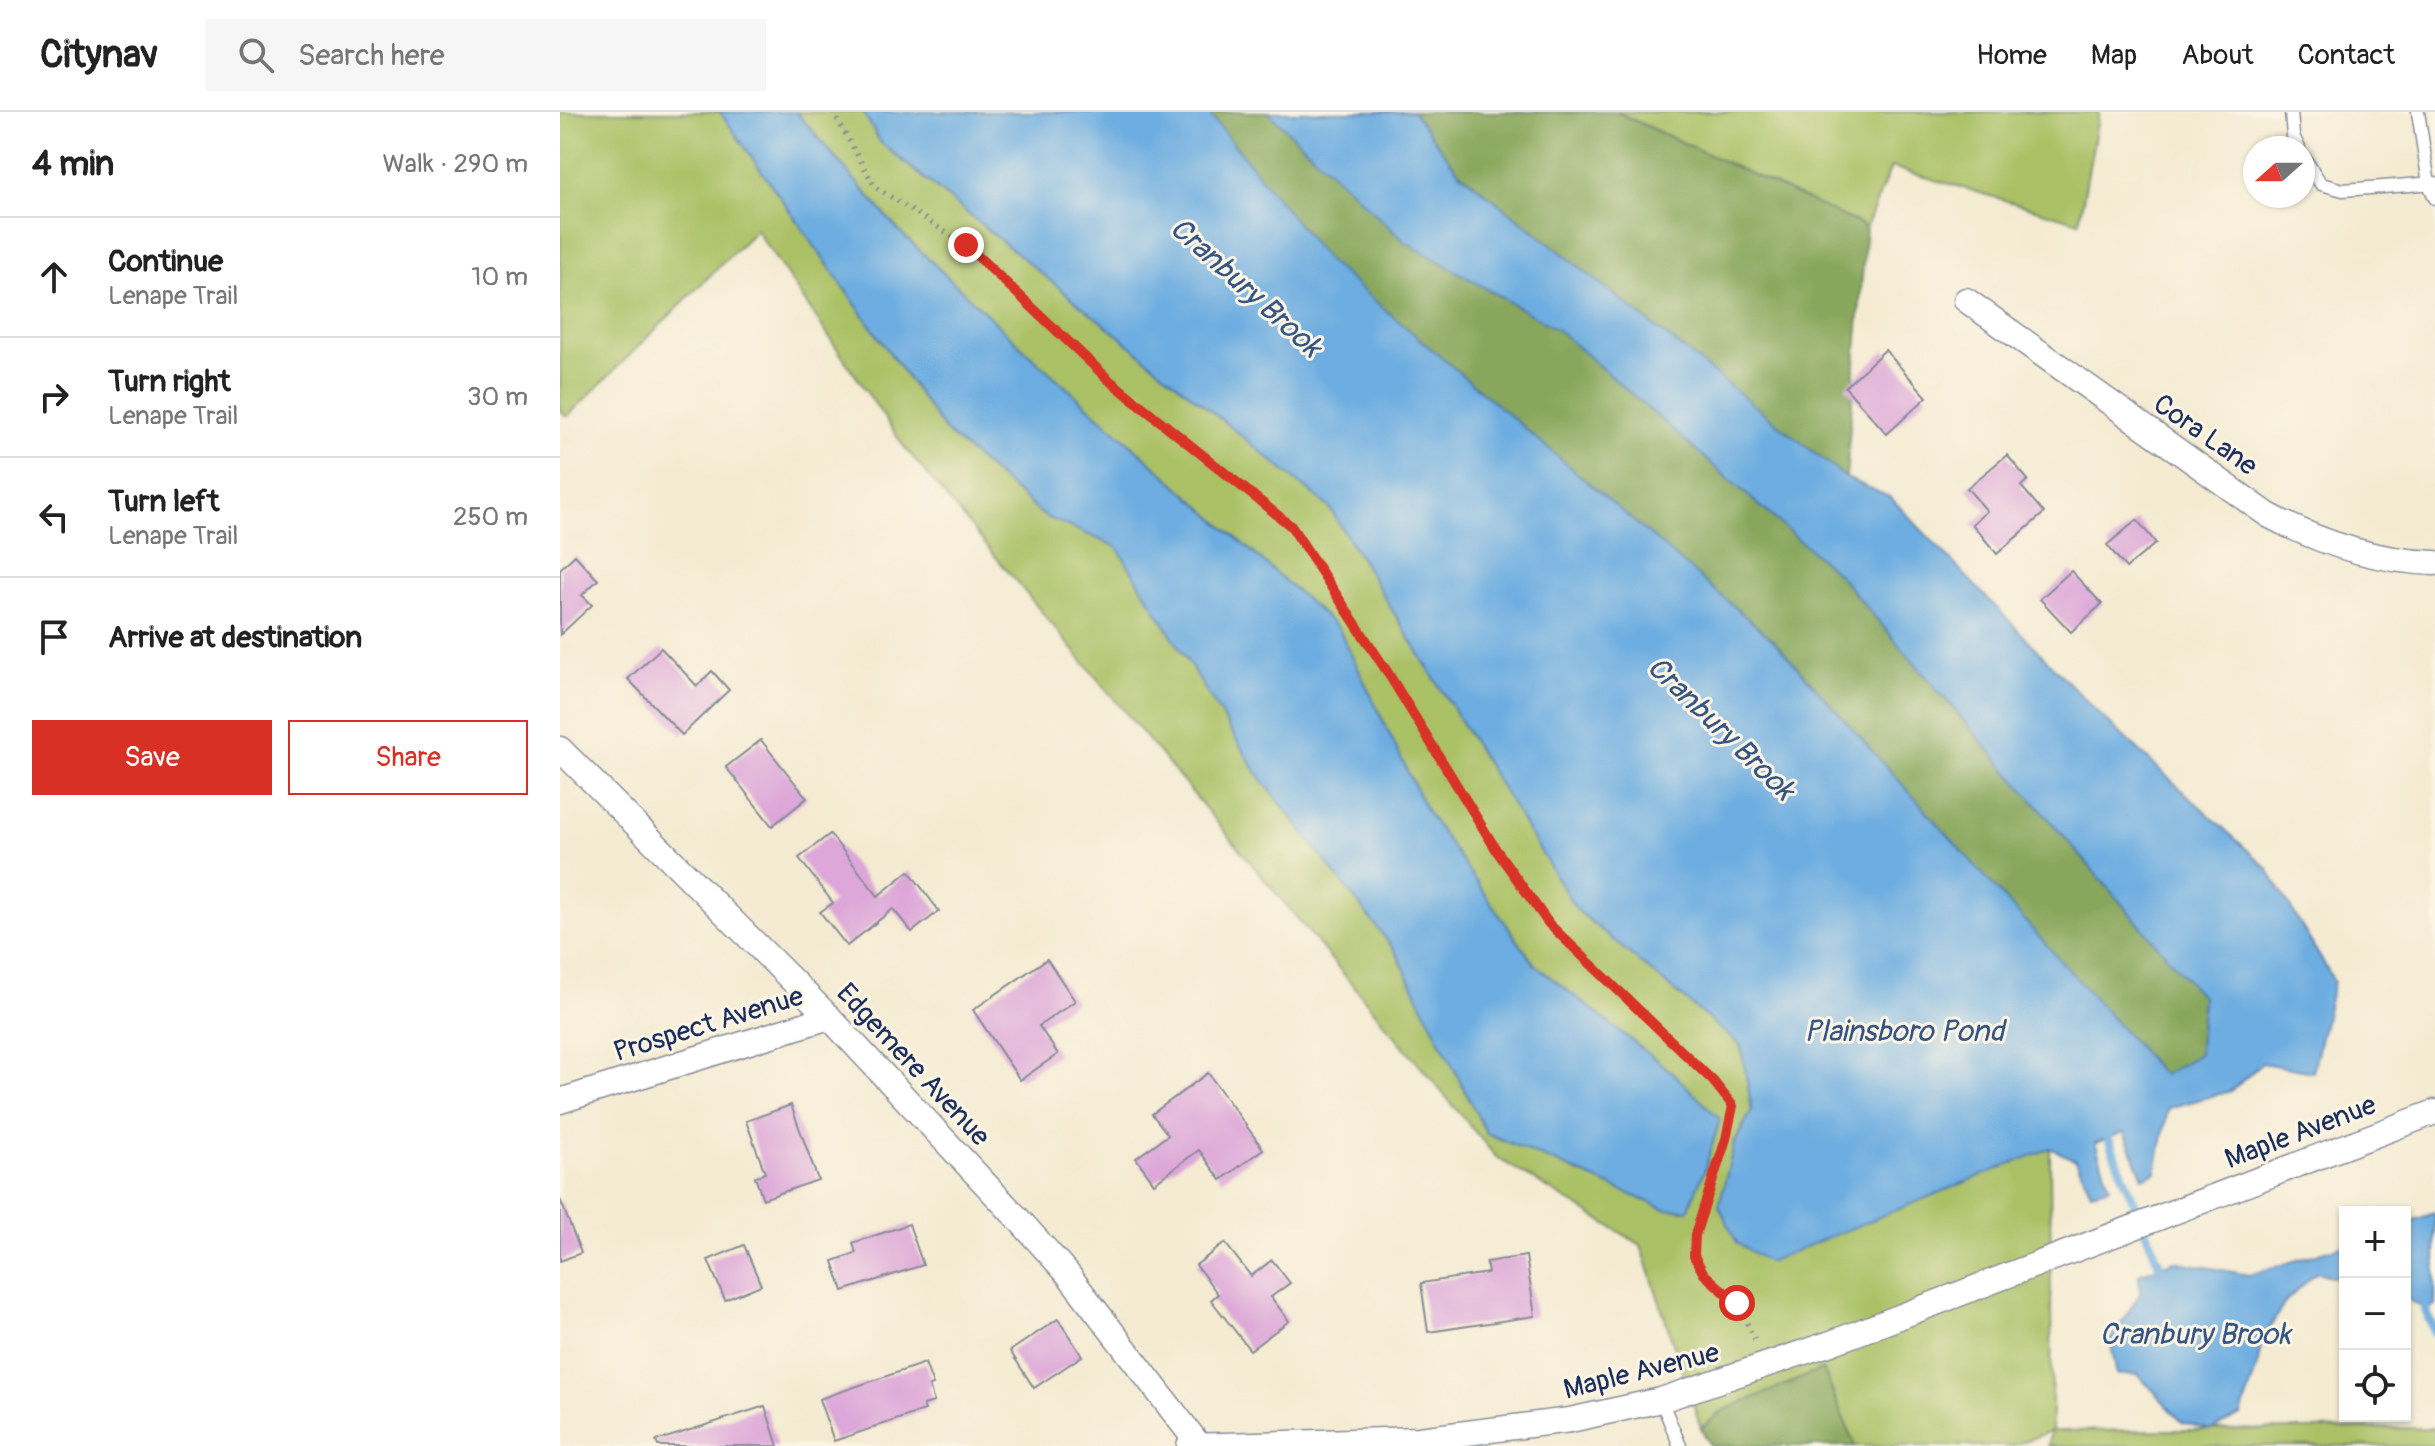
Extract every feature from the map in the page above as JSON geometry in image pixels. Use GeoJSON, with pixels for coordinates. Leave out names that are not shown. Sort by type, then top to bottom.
{"type":"FeatureCollection","features":[{"type":"Feature","properties":{"kind":"street","name":"Cora Lane"},"geometry":{"type":"LineString","coordinates":[[1966,300],[2268,515],[2304,535],[2349,551],[2435,563]]}},
{"type":"Feature","properties":{"kind":"street","name":"Edgemere Avenue"},"geometry":{"type":"LineString","coordinates":[[560,749],[829,1017],[1067,1273],[1194,1445]]}},
{"type":"Feature","properties":{"kind":"street","name":"Prospect Avenue"},"geometry":{"type":"LineString","coordinates":[[560,1101],[829,1017]]}},
{"type":"Feature","properties":{"kind":"street","name":"Maple Avenue"},"geometry":{"type":"LineString","coordinates":[[1194,1445],[1419,1439],[1570,1420],[1661,1400],[1831,1343],[2435,1112]]}},
{"type":"Feature","properties":{"kind":"lane"},"geometry":{"type":"LineString","coordinates":[[2291,112],[2293,136]]}},
{"type":"Feature","properties":{"kind":"lane"},"geometry":{"type":"LineString","coordinates":[[2418,112],[2435,198]]}},
{"type":"Feature","properties":{"kind":"lane"},"geometry":{"type":"LineString","coordinates":[[2315,175],[2321,184],[2343,190],[2432,183]]}},
{"type":"Feature","properties":{"kind":"lane"},"geometry":{"type":"LineString","coordinates":[[1661,1400],[1680,1446]]}},
{"type":"Feature","properties":{"kind":"path"},"geometry":{"type":"LineString","coordinates":[[833,112],[875,187],[966,245],[1109,380],[1291,526],[1388,673],[1497,851],[1549,924],[1713,1081],[1733,1106],[1726,1139],[1695,1235],[1694,1256],[1704,1274],[1737,1303],[1755,1341]]}},
{"type":"Feature","properties":{"kind":"green space"},"geometry":{"type":"Polygon","coordinates":[[[560,112],[720,112],[945,431],[1044,516],[1117,546],[1257,773],[1396,952],[1486,1133],[1665,1209],[1688,1210],[1673,1073],[1535,965],[1427,812],[1339,629],[1029,354],[899,231],[796,112],[863,112],[881,143],[1329,507],[1576,909],[1741,1046],[1752,1110],[1733,1144],[1768,1261],[2050,1148],[2052,1431],[2435,1428],[2435,1446],[2048,1446],[2051,1431],[2011,1446],[1855,1446],[1823,1370],[1724,1410],[1701,1428],[1641,1245],[1496,1157],[905,448],[756,230],[567,417],[560,411],[560,112]]]}},
{"type":"Feature","properties":{"kind":"green space"},"geometry":{"type":"Polygon","coordinates":[[[1208,112],[1268,112],[1404,241],[1558,330],[1838,574],[2202,997],[2199,1054],[2163,1076],[1773,640],[1326,260],[1208,112]]]}},
{"type":"Feature","properties":{"kind":"green space"},"geometry":{"type":"Polygon","coordinates":[[[1413,112],[1616,112],[1866,227],[1846,478],[1458,171],[1413,112]]]}},
{"type":"Feature","properties":{"kind":"green space"},"geometry":{"type":"Polygon","coordinates":[[[1616,112],[2099,112],[2079,222],[1891,167],[1866,227],[1616,112]]]}},
{"type":"Feature","properties":{"kind":"green space"},"geometry":{"type":"Polygon","coordinates":[[[1823,1369],[1855,1446],[1710,1446],[1701,1428],[1724,1410],[1823,1369]]]}},
{"type":"Feature","properties":{"kind":"water"},"geometry":{"type":"Polygon","coordinates":[[[720,112],[796,112],[899,231],[1029,354],[1339,629],[1427,812],[1535,965],[1673,1073],[1720,1119],[1705,1169],[1688,1210],[1665,1209],[1486,1133],[1396,952],[1257,773],[1117,547],[1044,516],[945,431],[720,112]]]}},
{"type":"Feature","properties":{"kind":"water","name":"Plainsboro Pond"},"geometry":{"type":"Polygon","coordinates":[[[863,112],[1208,112],[1327,260],[1773,640],[2163,1075],[2199,1054],[2202,997],[1838,574],[1558,330],[1404,241],[1268,112],[1413,112],[1458,171],[1846,478],[1890,497],[2100,715],[2267,868],[2334,981],[2313,1072],[2262,1063],[2231,1091],[2168,1108],[2156,1172],[2143,1178],[2124,1132],[2095,1143],[2110,1187],[2091,1192],[2076,1160],[2050,1148],[1768,1262],[1737,1243],[1719,1206],[1734,1144],[1752,1110],[1741,1046],[1576,909],[1329,507],[881,143],[863,112]]]}},
{"type":"Feature","properties":{"kind":"water"},"geometry":{"type":"Polygon","coordinates":[[[2435,1213],[2435,1306],[2425,1309],[2411,1301],[2411,1221],[2435,1213]]]}},
{"type":"Feature","properties":{"kind":"water","name":"Cranbury Brook"},"geometry":{"type":"Polygon","coordinates":[[[2339,1247],[2339,1278],[2317,1272],[2286,1301],[2262,1340],[2257,1367],[2241,1415],[2211,1430],[2182,1422],[2138,1374],[2117,1375],[2110,1340],[2140,1294],[2139,1274],[2174,1261],[2249,1275],[2339,1247]]]}},
{"type":"Feature","properties":{"kind":"building"},"geometry":{"type":"Polygon","coordinates":[[[1885,350],[1927,397],[1887,434],[1845,387],[1885,350]]]}},
{"type":"Feature","properties":{"kind":"building"},"geometry":{"type":"Polygon","coordinates":[[[2007,455],[2028,480],[2021,486],[2044,513],[1997,554],[1972,524],[1987,511],[1967,488],[2007,455]]]}},
{"type":"Feature","properties":{"kind":"building"},"geometry":{"type":"Polygon","coordinates":[[[2137,520],[2156,543],[2126,568],[2107,545],[2137,520]]]}},
{"type":"Feature","properties":{"kind":"building"},"geometry":{"type":"Polygon","coordinates":[[[575,555],[598,580],[582,595],[592,605],[560,635],[560,569],[575,555]]]}},
{"type":"Feature","properties":{"kind":"building"},"geometry":{"type":"Polygon","coordinates":[[[2071,571],[2102,604],[2071,632],[2040,599],[2071,571]]]}},
{"type":"Feature","properties":{"kind":"building"},"geometry":{"type":"Polygon","coordinates":[[[661,648],[697,686],[712,671],[729,690],[682,735],[628,679],[661,648]]]}},
{"type":"Feature","properties":{"kind":"building"},"geometry":{"type":"Polygon","coordinates":[[[761,740],[807,798],[772,826],[726,767],[761,740]]]}},
{"type":"Feature","properties":{"kind":"building"},"geometry":{"type":"Polygon","coordinates":[[[830,834],[878,896],[909,871],[939,911],[912,932],[893,909],[847,946],[820,912],[833,903],[799,858],[830,834]]]}},
{"type":"Feature","properties":{"kind":"building"},"geometry":{"type":"Polygon","coordinates":[[[1047,959],[1075,1001],[1039,1026],[1058,1054],[1020,1080],[973,1010],[1047,959]]]}},
{"type":"Feature","properties":{"kind":"building"},"geometry":{"type":"Polygon","coordinates":[[[1208,1073],[1263,1149],[1221,1180],[1199,1150],[1154,1183],[1136,1158],[1168,1135],[1152,1114],[1208,1073]]]}},
{"type":"Feature","properties":{"kind":"building"},"geometry":{"type":"Polygon","coordinates":[[[791,1105],[818,1180],[763,1199],[755,1177],[765,1173],[746,1121],[791,1105]]]}},
{"type":"Feature","properties":{"kind":"building"},"geometry":{"type":"Polygon","coordinates":[[[560,1199],[581,1253],[560,1261],[560,1199]]]}},
{"type":"Feature","properties":{"kind":"building"},"geometry":{"type":"Polygon","coordinates":[[[909,1224],[923,1265],[843,1291],[833,1261],[856,1253],[853,1243],[909,1224]]]}},
{"type":"Feature","properties":{"kind":"building"},"geometry":{"type":"Polygon","coordinates":[[[1225,1243],[1251,1276],[1272,1260],[1290,1283],[1271,1297],[1289,1321],[1250,1350],[1211,1300],[1218,1294],[1196,1265],[1225,1243]]]}},
{"type":"Feature","properties":{"kind":"building"},"geometry":{"type":"Polygon","coordinates":[[[744,1245],[761,1285],[725,1300],[708,1260],[744,1245]]]}},
{"type":"Feature","properties":{"kind":"building"},"geometry":{"type":"Polygon","coordinates":[[[1526,1256],[1535,1316],[1428,1332],[1421,1283],[1488,1273],[1486,1262],[1526,1256]]]}},
{"type":"Feature","properties":{"kind":"building"},"geometry":{"type":"Polygon","coordinates":[[[1058,1319],[1082,1356],[1034,1388],[1010,1351],[1058,1319]]]}},
{"type":"Feature","properties":{"kind":"building"},"geometry":{"type":"Polygon","coordinates":[[[925,1363],[933,1385],[929,1386],[934,1402],[923,1405],[925,1410],[834,1441],[819,1399],[925,1363]]]}},
{"type":"Feature","properties":{"kind":"building"},"geometry":{"type":"Polygon","coordinates":[[[765,1406],[778,1446],[658,1446],[656,1441],[765,1406]]]}},
{"type":"Feature","properties":{"kind":"waterway","name":"Cranbury Brook"},"geometry":{"type":"LineString","coordinates":[[2101,1131],[2108,1138],[2160,1266],[2166,1273]]}},
{"type":"Feature","properties":{"kind":"waterway","name":"Cranbury Brook"},"geometry":{"type":"LineString","coordinates":[[2424,1299],[2435,1333]]}},
{"type":"Feature","properties":{"kind":"route"},"geometry":{"type":"LineString","coordinates":[[966,245],[1109,380],[1291,526],[1388,673],[1497,851],[1549,924],[1713,1081],[1733,1106],[1726,1139],[1695,1235],[1694,1256],[1704,1274],[1737,1303]]}}]}
